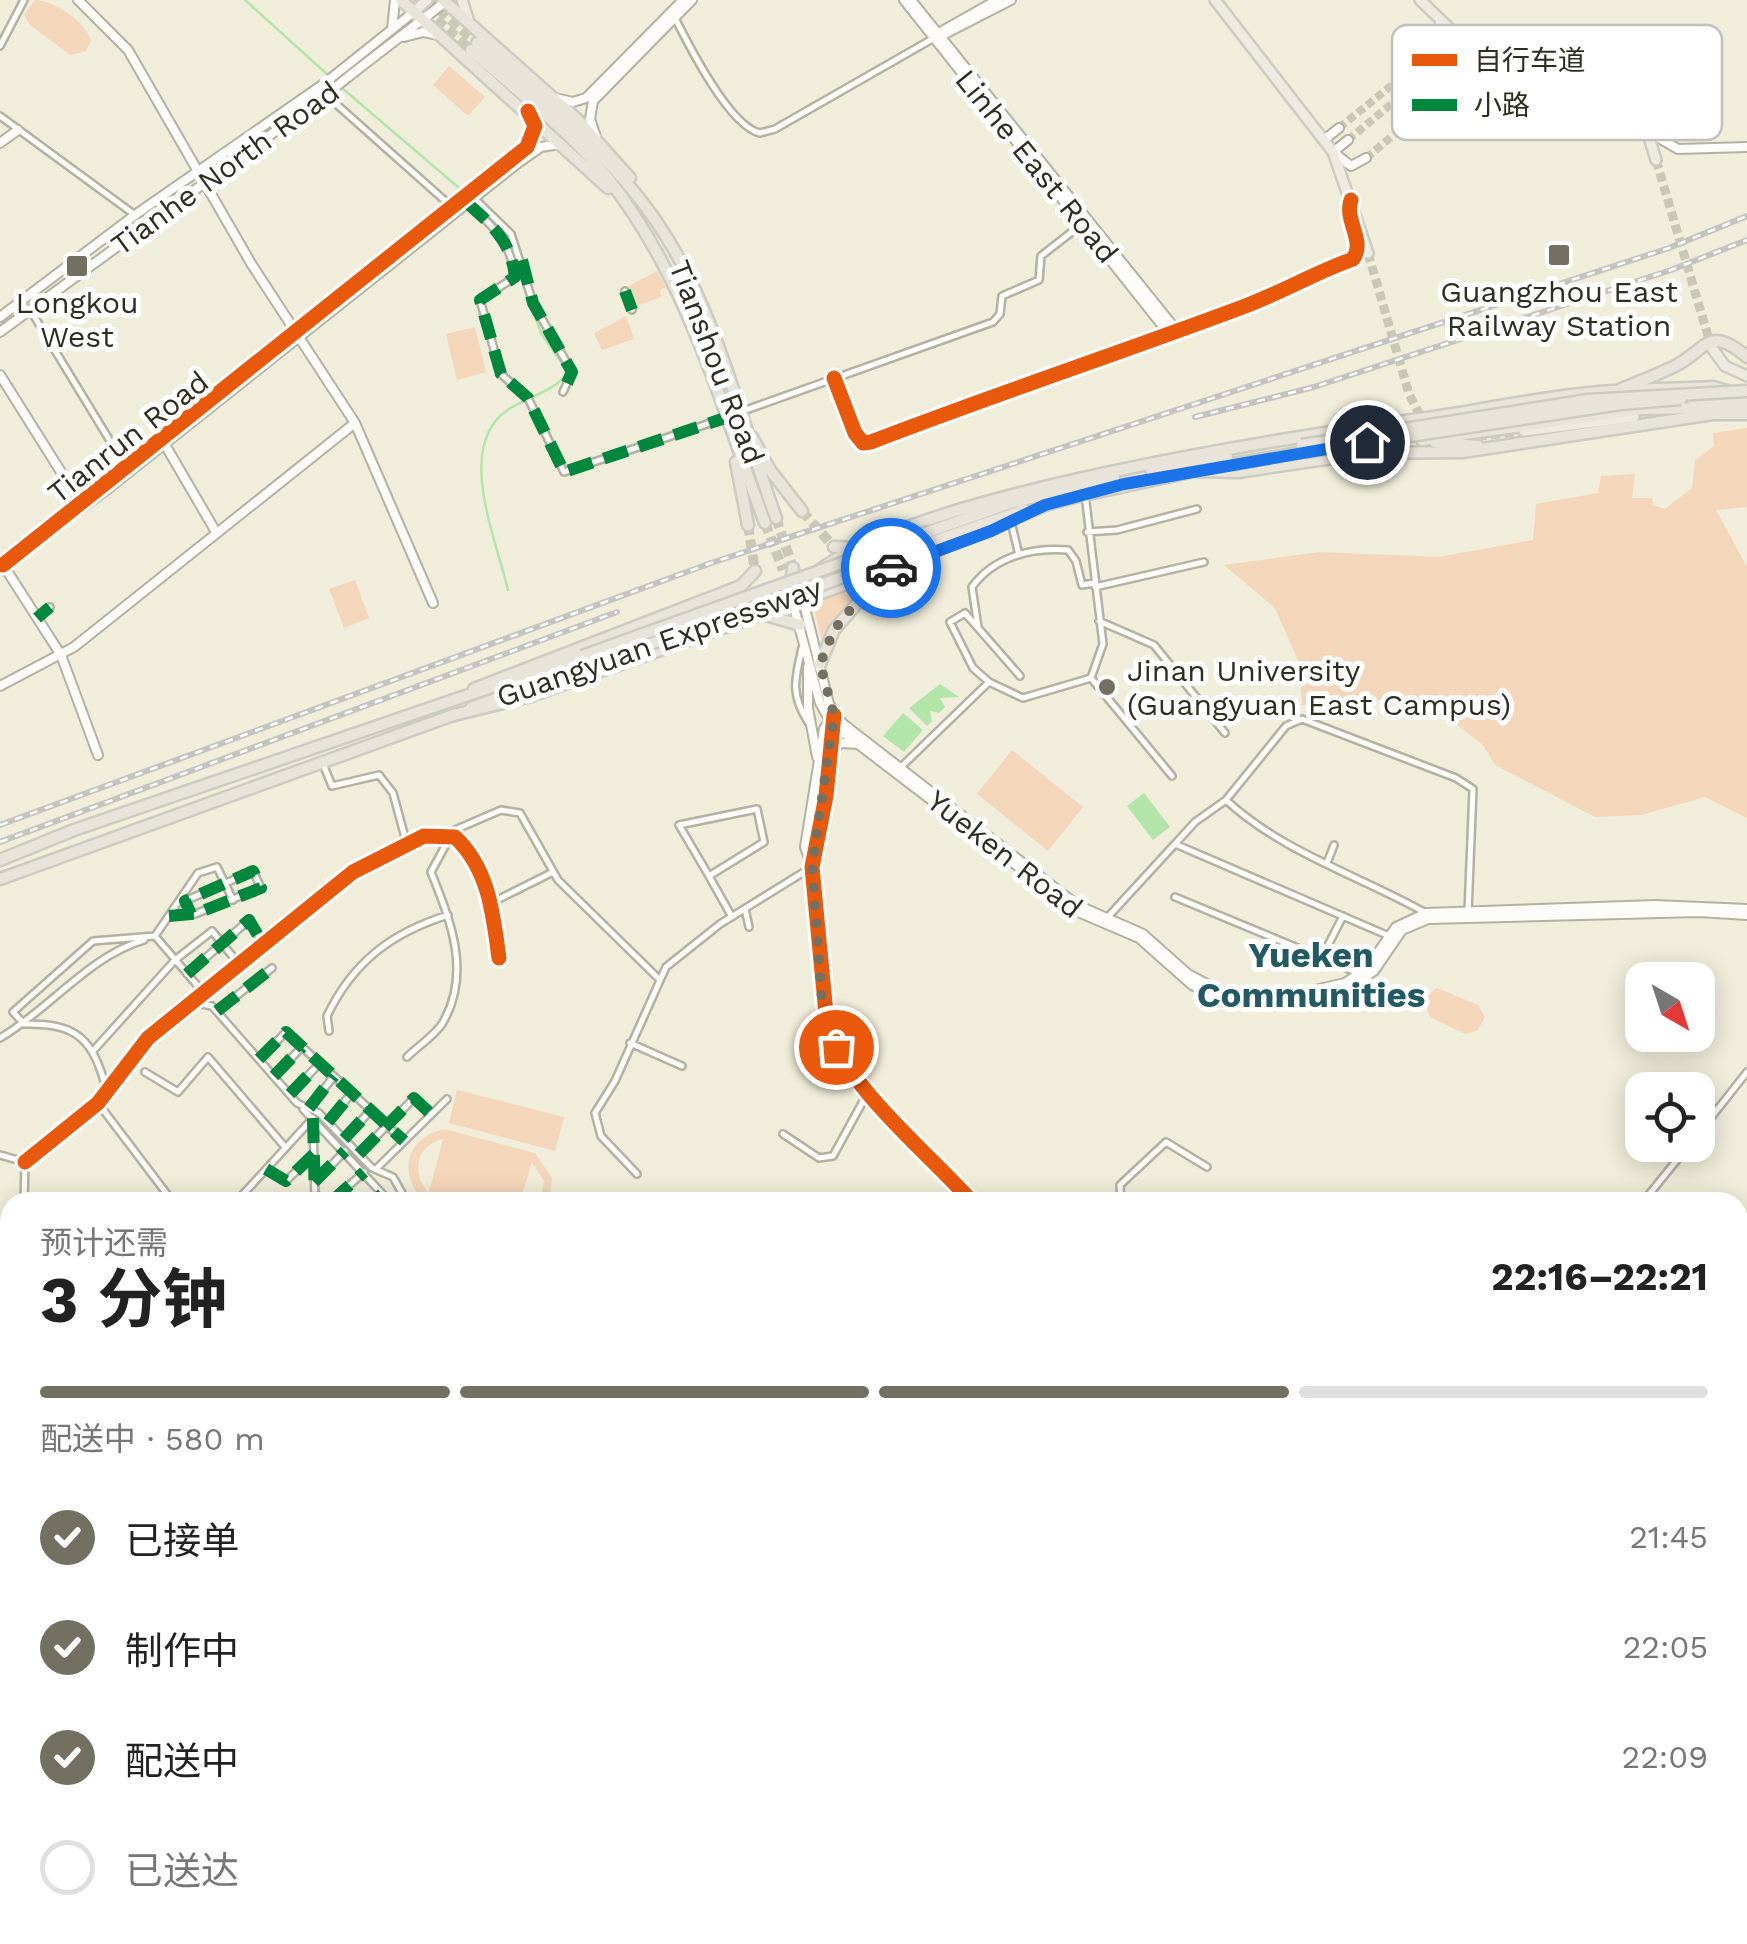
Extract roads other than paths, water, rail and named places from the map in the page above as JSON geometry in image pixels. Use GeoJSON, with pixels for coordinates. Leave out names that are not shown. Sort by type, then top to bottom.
{"type":"FeatureCollection","features":[{"type":"Feature","properties":{"kind":"highway"},"geometry":{"type":"LineString","coordinates":[[398,0],[444,37],[472,45],[553,98],[602,144],[645,206]]}},
{"type":"Feature","properties":{"kind":"highway"},"geometry":{"type":"LineString","coordinates":[[445,0],[472,45],[528,111],[631,211]]}},
{"type":"Feature","properties":{"kind":"highway","name":"Tianshou Road"},"geometry":{"type":"LineString","coordinates":[[472,45],[592,145],[645,206],[688,276],[714,340],[770,521],[672,276],[631,211],[584,152],[472,45]]}},
{"type":"Feature","properties":{"kind":"highway"},"geometry":{"type":"LineString","coordinates":[[700,345],[714,340]]}},
{"type":"Feature","properties":{"kind":"highway"},"geometry":{"type":"LineString","coordinates":[[1614,392],[1676,366],[1710,342],[1729,343],[1747,357]]}},
{"type":"Feature","properties":{"kind":"highway"},"geometry":{"type":"LineString","coordinates":[[755,616],[791,579],[860,547],[1009,495],[1152,463],[1382,423],[1614,392],[1714,386],[1747,395]]}},
{"type":"Feature","properties":{"kind":"highway","name":"Guangyuan Expressway"},"geometry":{"type":"LineString","coordinates":[[0,860],[74,830],[449,710],[1072,488],[1303,448],[1621,404],[1747,395]]}},
{"type":"Feature","properties":{"kind":"highway"},"geometry":{"type":"LineString","coordinates":[[1634,416],[1747,407]]}},
{"type":"Feature","properties":{"kind":"highway"},"geometry":{"type":"LineString","coordinates":[[1422,440],[1642,410],[1747,414]]}},
{"type":"Feature","properties":{"kind":"highway"},"geometry":{"type":"LineString","coordinates":[[1194,471],[1238,472],[1367,453],[1444,454],[1711,410]]}},
{"type":"Feature","properties":{"kind":"highway"},"geometry":{"type":"LineString","coordinates":[[739,412],[770,470],[802,511]]}},
{"type":"Feature","properties":{"kind":"highway"},"geometry":{"type":"LineString","coordinates":[[726,418],[748,525]]}},
{"type":"Feature","properties":{"kind":"highway"},"geometry":{"type":"LineString","coordinates":[[1408,421],[1410,435],[1422,440],[1496,447]]}},
{"type":"Feature","properties":{"kind":"highway"},"geometry":{"type":"LineString","coordinates":[[1367,453],[1404,439],[1400,431],[1382,423]]}},
{"type":"Feature","properties":{"kind":"highway","name":"Guangyuan Expressway"},"geometry":{"type":"LineString","coordinates":[[933,536],[1085,494],[1303,448]]}},
{"type":"Feature","properties":{"kind":"highway"},"geometry":{"type":"LineString","coordinates":[[1072,488],[1152,463]]}},
{"type":"Feature","properties":{"kind":"highway"},"geometry":{"type":"LineString","coordinates":[[449,710],[505,705],[888,570],[1045,505]]}},
{"type":"Feature","properties":{"kind":"highway"},"geometry":{"type":"LineString","coordinates":[[834,547],[860,547]]}},
{"type":"Feature","properties":{"kind":"highway"},"geometry":{"type":"LineString","coordinates":[[860,547],[854,563],[868,577]]}},
{"type":"Feature","properties":{"kind":"highway"},"geometry":{"type":"LineString","coordinates":[[820,664],[834,630],[888,570]]}},
{"type":"Feature","properties":{"kind":"highway"},"geometry":{"type":"LineString","coordinates":[[449,710],[522,668],[741,586],[755,571]]}},
{"type":"Feature","properties":{"kind":"highway"},"geometry":{"type":"LineString","coordinates":[[791,579],[830,591]]}},
{"type":"Feature","properties":{"kind":"highway"},"geometry":{"type":"LineString","coordinates":[[791,579],[798,602]]}},
{"type":"Feature","properties":{"kind":"highway"},"geometry":{"type":"LineString","coordinates":[[711,596],[728,600],[734,608],[732,618],[721,628]]}},
{"type":"Feature","properties":{"kind":"highway"},"geometry":{"type":"LineString","coordinates":[[670,610],[689,623],[689,633],[680,642]]}},
{"type":"Feature","properties":{"kind":"highway"},"geometry":{"type":"LineString","coordinates":[[755,616],[778,616],[800,625]]}},
{"type":"Feature","properties":{"kind":"highway","name":"Guangyuan Expressway"},"geometry":{"type":"LineString","coordinates":[[0,879],[323,764],[449,710]]}},
{"type":"Feature","properties":{"kind":"main road","name":"Tianhe North Road"},"geometry":{"type":"LineString","coordinates":[[420,15],[427,0]]}},
{"type":"Feature","properties":{"kind":"main road"},"geometry":{"type":"LineString","coordinates":[[462,0],[472,45]]}},
{"type":"Feature","properties":{"kind":"main road"},"geometry":{"type":"LineString","coordinates":[[1215,0],[1333,152],[1368,253]]}},
{"type":"Feature","properties":{"kind":"main road"},"geometry":{"type":"LineString","coordinates":[[1420,0],[1440,24]]}},
{"type":"Feature","properties":{"kind":"main road"},"geometry":{"type":"LineString","coordinates":[[1650,140],[1656,160]]}},
{"type":"Feature","properties":{"kind":"main road"},"geometry":{"type":"LineString","coordinates":[[1712,348],[1725,366],[1747,376]]}},
{"type":"Feature","properties":{"kind":"main road"},"geometry":{"type":"LineString","coordinates":[[1524,431],[1634,416]]}},
{"type":"Feature","properties":{"kind":"street"},"geometry":{"type":"LineString","coordinates":[[0,46],[24,0]]}},
{"type":"Feature","properties":{"kind":"street"},"geometry":{"type":"LineString","coordinates":[[78,0],[128,50],[201,179],[355,423],[433,604]]}},
{"type":"Feature","properties":{"kind":"street"},"geometry":{"type":"LineString","coordinates":[[390,32],[398,0]]}},
{"type":"Feature","properties":{"kind":"street","name":"Tianhe North Road"},"geometry":{"type":"LineString","coordinates":[[0,317],[135,215],[201,179],[329,93],[390,32],[445,0]]}},
{"type":"Feature","properties":{"kind":"street"},"geometry":{"type":"LineString","coordinates":[[602,144],[592,133],[593,102],[683,0]]}},
{"type":"Feature","properties":{"kind":"street"},"geometry":{"type":"LineString","coordinates":[[553,98],[570,102],[586,98],[692,0]]}},
{"type":"Feature","properties":{"kind":"street","name":"Linhe East Road"},"geometry":{"type":"LineString","coordinates":[[907,0],[1173,332]]}},
{"type":"Feature","properties":{"kind":"street"},"geometry":{"type":"LineString","coordinates":[[673,15],[696,63],[746,126],[760,133],[775,129],[998,0]]}},
{"type":"Feature","properties":{"kind":"street"},"geometry":{"type":"LineString","coordinates":[[937,36],[1010,0]]}},
{"type":"Feature","properties":{"kind":"street","name":"Tianhe North Road"},"geometry":{"type":"LineString","coordinates":[[0,332],[325,83],[400,38],[420,15]]}},
{"type":"Feature","properties":{"kind":"street"},"geometry":{"type":"LineString","coordinates":[[400,38],[424,32],[444,37]]}},
{"type":"Feature","properties":{"kind":"street"},"geometry":{"type":"LineString","coordinates":[[329,93],[452,206]]}},
{"type":"Feature","properties":{"kind":"street","name":"Tianrun Road"},"geometry":{"type":"LineString","coordinates":[[296,335],[452,206],[469,198],[532,141],[535,126],[528,111]]}},
{"type":"Feature","properties":{"kind":"street"},"geometry":{"type":"LineString","coordinates":[[0,116],[135,215]]}},
{"type":"Feature","properties":{"kind":"street"},"geometry":{"type":"LineString","coordinates":[[1324,140],[1339,128]]}},
{"type":"Feature","properties":{"kind":"street"},"geometry":{"type":"LineString","coordinates":[[0,143],[18,130]]}},
{"type":"Feature","properties":{"kind":"street"},"geometry":{"type":"LineString","coordinates":[[1348,140],[1333,152],[1351,166],[1366,158]]}},
{"type":"Feature","properties":{"kind":"street"},"geometry":{"type":"LineString","coordinates":[[1661,140],[1672,147],[1747,147]]}},
{"type":"Feature","properties":{"kind":"street","name":"Tianrun Road"},"geometry":{"type":"LineString","coordinates":[[1,564],[82,506],[469,198],[541,147],[564,145]]}},
{"type":"Feature","properties":{"kind":"street"},"geometry":{"type":"LineString","coordinates":[[469,198],[511,234],[533,303],[572,372],[563,392]]}},
{"type":"Feature","properties":{"kind":"street"},"geometry":{"type":"LineString","coordinates":[[469,198],[504,237],[513,257],[515,277],[480,300],[501,374],[529,399],[564,472],[726,418]]}},
{"type":"Feature","properties":{"kind":"street"},"geometry":{"type":"LineString","coordinates":[[834,378],[855,433],[863,443],[871,442],[1173,332],[1353,258],[1358,243],[1348,214],[1351,200]]}},
{"type":"Feature","properties":{"kind":"street"},"geometry":{"type":"LineString","coordinates":[[739,412],[998,318],[1002,296],[1040,280],[1044,270],[1041,256],[1085,221]]}},
{"type":"Feature","properties":{"kind":"street"},"geometry":{"type":"LineString","coordinates":[[625,291],[632,310]]}},
{"type":"Feature","properties":{"kind":"street"},"geometry":{"type":"LineString","coordinates":[[31,310],[121,459],[140,446],[144,453]]}},
{"type":"Feature","properties":{"kind":"street"},"geometry":{"type":"LineString","coordinates":[[0,375],[82,506]]}},
{"type":"Feature","properties":{"kind":"street"},"geometry":{"type":"LineString","coordinates":[[0,686],[61,655],[355,423]]}},
{"type":"Feature","properties":{"kind":"street"},"geometry":{"type":"LineString","coordinates":[[163,442],[216,532]]}},
{"type":"Feature","properties":{"kind":"street","name":"Tianrun Road"},"geometry":{"type":"LineString","coordinates":[[82,506],[144,453],[163,442]]}},
{"type":"Feature","properties":{"kind":"street"},"geometry":{"type":"LineString","coordinates":[[1085,494],[1103,644],[1091,678]]}},
{"type":"Feature","properties":{"kind":"street"},"geometry":{"type":"LineString","coordinates":[[1087,532],[1117,530],[1197,509]]}},
{"type":"Feature","properties":{"kind":"street"},"geometry":{"type":"LineString","coordinates":[[1011,522],[1018,555]]}},
{"type":"Feature","properties":{"kind":"street"},"geometry":{"type":"LineString","coordinates":[[978,627],[972,587],[985,569],[1018,555],[1045,548],[1068,550],[1082,585],[1204,562]]}},
{"type":"Feature","properties":{"kind":"street"},"geometry":{"type":"LineString","coordinates":[[1,564],[61,655],[98,756]]}},
{"type":"Feature","properties":{"kind":"street"},"geometry":{"type":"LineString","coordinates":[[798,602],[820,664],[832,720],[823,762]]}},
{"type":"Feature","properties":{"kind":"street"},"geometry":{"type":"LineString","coordinates":[[798,602],[804,640],[832,720]]}},
{"type":"Feature","properties":{"kind":"street"},"geometry":{"type":"LineString","coordinates":[[37,618],[50,607]]}},
{"type":"Feature","properties":{"kind":"street"},"geometry":{"type":"LineString","coordinates":[[1020,676],[965,613],[950,622],[974,668],[989,682],[1023,698],[1091,678]]}},
{"type":"Feature","properties":{"kind":"street"},"geometry":{"type":"LineString","coordinates":[[1100,622],[1154,645],[1226,733]]}},
{"type":"Feature","properties":{"kind":"street"},"geometry":{"type":"LineString","coordinates":[[804,640],[793,686],[794,700],[810,724],[823,762],[826,796],[812,867],[823,1012],[836,1047],[869,1091],[963,1192]]}},
{"type":"Feature","properties":{"kind":"street"},"geometry":{"type":"LineString","coordinates":[[808,652],[810,724]]}},
{"type":"Feature","properties":{"kind":"street"},"geometry":{"type":"LineString","coordinates":[[1091,678],[1172,776]]}},
{"type":"Feature","properties":{"kind":"street"},"geometry":{"type":"LineString","coordinates":[[901,767],[989,682]]}},
{"type":"Feature","properties":{"kind":"street"},"geometry":{"type":"LineString","coordinates":[[1106,920],[1175,844],[1226,800],[1286,726],[1302,718],[1456,778],[1473,790],[1468,912]]}},
{"type":"Feature","properties":{"kind":"street","name":"Yueken Road"},"geometry":{"type":"LineString","coordinates":[[832,720],[1076,911],[1139,938],[1192,985],[1238,1003],[1299,1004],[1354,986],[1374,971],[1402,930],[1428,919],[1747,912]]}},
{"type":"Feature","properties":{"kind":"street","name":"Yueken Road"},"geometry":{"type":"LineString","coordinates":[[832,720],[901,767],[1076,905],[1144,934],[1188,974],[1238,997],[1291,997],[1335,986],[1361,974]]}},
{"type":"Feature","properties":{"kind":"street"},"geometry":{"type":"LineString","coordinates":[[823,762],[840,744],[858,744]]}},
{"type":"Feature","properties":{"kind":"street"},"geometry":{"type":"LineString","coordinates":[[323,764],[332,786],[379,775],[393,793],[407,845]]}},
{"type":"Feature","properties":{"kind":"street"},"geometry":{"type":"LineString","coordinates":[[1226,800],[1246,819],[1426,913]]}},
{"type":"Feature","properties":{"kind":"street"},"geometry":{"type":"LineString","coordinates":[[709,876],[764,842],[757,809],[678,825],[732,917]]}},
{"type":"Feature","properties":{"kind":"street"},"geometry":{"type":"LineString","coordinates":[[440,836],[501,810],[520,813],[558,880],[660,980]]}},
{"type":"Feature","properties":{"kind":"street"},"geometry":{"type":"LineString","coordinates":[[24,1192],[25,1162],[108,1093],[148,1038],[353,872],[424,836],[450,836],[468,849],[480,867],[491,903],[500,958]]}},
{"type":"Feature","properties":{"kind":"street"},"geometry":{"type":"LineString","coordinates":[[407,1056],[441,1026],[457,984],[458,950],[431,872],[450,836]]}},
{"type":"Feature","properties":{"kind":"street"},"geometry":{"type":"LineString","coordinates":[[1175,844],[1389,936]]}},
{"type":"Feature","properties":{"kind":"street"},"geometry":{"type":"LineString","coordinates":[[1326,863],[1334,845]]}},
{"type":"Feature","properties":{"kind":"street"},"geometry":{"type":"LineString","coordinates":[[0,1038],[24,1024],[116,948],[155,936],[198,873],[217,866],[232,900]]}},
{"type":"Feature","properties":{"kind":"street"},"geometry":{"type":"LineString","coordinates":[[637,1174],[601,1136],[595,1113],[615,1081],[666,968],[732,917],[812,867]]}},
{"type":"Feature","properties":{"kind":"street"},"geometry":{"type":"LineString","coordinates":[[169,916],[191,914],[262,888],[253,872],[185,901],[191,914]]}},
{"type":"Feature","properties":{"kind":"street"},"geometry":{"type":"LineString","coordinates":[[491,903],[554,872]]}},
{"type":"Feature","properties":{"kind":"street"},"geometry":{"type":"LineString","coordinates":[[1174,897],[1361,974],[1404,921],[1426,913]]}},
{"type":"Feature","properties":{"kind":"street","name":"Yueken Road"},"geometry":{"type":"LineString","coordinates":[[1426,913],[1655,906],[1747,912]]}},
{"type":"Feature","properties":{"kind":"street"},"geometry":{"type":"LineString","coordinates":[[745,909],[748,928]]}},
{"type":"Feature","properties":{"kind":"street"},"geometry":{"type":"LineString","coordinates":[[329,1031],[327,1016],[364,959],[405,928],[448,916]]}},
{"type":"Feature","properties":{"kind":"street"},"geometry":{"type":"LineString","coordinates":[[1321,959],[1342,916]]}},
{"type":"Feature","properties":{"kind":"street"},"geometry":{"type":"LineString","coordinates":[[187,974],[249,920],[263,944]]}},
{"type":"Feature","properties":{"kind":"street"},"geometry":{"type":"LineString","coordinates":[[92,1052],[175,960],[212,930],[238,964]]}},
{"type":"Feature","properties":{"kind":"street"},"geometry":{"type":"LineString","coordinates":[[155,936],[202,992]]}},
{"type":"Feature","properties":{"kind":"street"},"geometry":{"type":"LineString","coordinates":[[108,1093],[92,1052],[58,1023],[24,1024],[13,1012],[94,940],[155,936]]}},
{"type":"Feature","properties":{"kind":"street"},"geometry":{"type":"LineString","coordinates":[[215,1008],[272,968]]}},
{"type":"Feature","properties":{"kind":"street"},"geometry":{"type":"LineString","coordinates":[[188,1003],[215,1008],[380,1192]]}},
{"type":"Feature","properties":{"kind":"street"},"geometry":{"type":"LineString","coordinates":[[259,1059],[286,1032],[404,1141]]}},
{"type":"Feature","properties":{"kind":"street"},"geometry":{"type":"LineString","coordinates":[[630,1043],[682,1066]]}},
{"type":"Feature","properties":{"kind":"street"},"geometry":{"type":"LineString","coordinates":[[274,1076],[302,1047]]}},
{"type":"Feature","properties":{"kind":"street"},"geometry":{"type":"LineString","coordinates":[[146,1072],[178,1092],[208,1057],[285,1147]]}},
{"type":"Feature","properties":{"kind":"street"},"geometry":{"type":"LineString","coordinates":[[290,1094],[320,1063]]}},
{"type":"Feature","properties":{"kind":"street"},"geometry":{"type":"LineString","coordinates":[[1715,1112],[1747,1072]]}},
{"type":"Feature","properties":{"kind":"street"},"geometry":{"type":"LineString","coordinates":[[309,1108],[334,1076]]}},
{"type":"Feature","properties":{"kind":"street"},"geometry":{"type":"LineString","coordinates":[[783,1134],[820,1158],[833,1156],[869,1091]]}},
{"type":"Feature","properties":{"kind":"street"},"geometry":{"type":"LineString","coordinates":[[328,1122],[352,1093]]}},
{"type":"Feature","properties":{"kind":"street"},"geometry":{"type":"LineString","coordinates":[[358,1154],[414,1098],[431,1114]]}},
{"type":"Feature","properties":{"kind":"street"},"geometry":{"type":"LineString","coordinates":[[376,1170],[447,1099]]}},
{"type":"Feature","properties":{"kind":"street"},"geometry":{"type":"LineString","coordinates":[[98,1103],[165,1192]]}},
{"type":"Feature","properties":{"kind":"street"},"geometry":{"type":"LineString","coordinates":[[298,1103],[328,1122],[376,1170],[393,1177],[401,1192]]}},
{"type":"Feature","properties":{"kind":"street"},"geometry":{"type":"LineString","coordinates":[[344,1140],[371,1110]]}},
{"type":"Feature","properties":{"kind":"street"},"geometry":{"type":"LineString","coordinates":[[246,1192],[313,1118]]}},
{"type":"Feature","properties":{"kind":"street"},"geometry":{"type":"LineString","coordinates":[[313,1118],[314,1192]]}},
{"type":"Feature","properties":{"kind":"street"},"geometry":{"type":"LineString","coordinates":[[1120,1192],[1120,1185],[1166,1142],[1207,1167]]}},
{"type":"Feature","properties":{"kind":"street"},"geometry":{"type":"LineString","coordinates":[[314,1182],[345,1151]]}},
{"type":"Feature","properties":{"kind":"street"},"geometry":{"type":"LineString","coordinates":[[266,1170],[286,1181],[314,1154]]}},
{"type":"Feature","properties":{"kind":"street"},"geometry":{"type":"LineString","coordinates":[[0,1155],[25,1162]]}},
{"type":"Feature","properties":{"kind":"street"},"geometry":{"type":"LineString","coordinates":[[1651,1192],[1675,1162]]}},
{"type":"Feature","properties":{"kind":"street"},"geometry":{"type":"LineString","coordinates":[[342,1192],[364,1172]]}},
{"type":"Feature","properties":{"kind":"waterway"},"geometry":{"type":"LineString","coordinates":[[245,0],[329,76]]}},
{"type":"Feature","properties":{"kind":"waterway"},"geometry":{"type":"LineString","coordinates":[[342,88],[465,193]]}},
{"type":"Feature","properties":{"kind":"waterway"},"geometry":{"type":"LineString","coordinates":[[496,223],[517,259]]}},
{"type":"Feature","properties":{"kind":"waterway"},"geometry":{"type":"LineString","coordinates":[[508,590],[483,493],[484,445],[493,425],[509,409],[549,389],[568,372],[541,333],[520,272]]}},
{"type":"Feature","properties":{"kind":"tunnel"},"geometry":{"type":"LineString","coordinates":[[414,0],[471,50]]}},
{"type":"Feature","properties":{"kind":"tunnel"},"geometry":{"type":"LineString","coordinates":[[428,0],[477,43]]}},
{"type":"Feature","properties":{"kind":"tunnel"},"geometry":{"type":"LineString","coordinates":[[1339,128],[1392,85]]}},
{"type":"Feature","properties":{"kind":"tunnel"},"geometry":{"type":"LineString","coordinates":[[1348,140],[1392,104]]}},
{"type":"Feature","properties":{"kind":"tunnel"},"geometry":{"type":"LineString","coordinates":[[1366,158],[1392,136]]}},
{"type":"Feature","properties":{"kind":"tunnel"},"geometry":{"type":"LineString","coordinates":[[1656,160],[1711,346]]}},
{"type":"Feature","properties":{"kind":"tunnel"},"geometry":{"type":"LineString","coordinates":[[1368,253],[1409,394],[1423,421]]}},
{"type":"Feature","properties":{"kind":"tunnel"},"geometry":{"type":"LineString","coordinates":[[1464,438],[1524,431]]}},
{"type":"Feature","properties":{"kind":"tunnel"},"geometry":{"type":"LineString","coordinates":[[802,511],[834,547]]}},
{"type":"Feature","properties":{"kind":"tunnel"},"geometry":{"type":"LineString","coordinates":[[776,518],[793,568]]}},
{"type":"Feature","properties":{"kind":"tunnel"},"geometry":{"type":"LineString","coordinates":[[765,523],[783,570]]}},
{"type":"Feature","properties":{"kind":"tunnel"},"geometry":{"type":"LineString","coordinates":[[748,525],[755,571]]}},
{"type":"Feature","properties":{"kind":"railway"},"geometry":{"type":"LineString","coordinates":[[0,825],[711,563],[1669,248],[1747,216]]}},
{"type":"Feature","properties":{"kind":"railway"},"geometry":{"type":"LineString","coordinates":[[1195,417],[1314,387],[1671,270],[1747,240]]}},
{"type":"Feature","properties":{"kind":"railway"},"geometry":{"type":"LineString","coordinates":[[0,842],[617,612]]}},
{"type":"Feature","properties":{"kind":"place","name":"Guangzhou East Railway Station"},"geometry":{"type":"Point","coordinates":[1559,255]}},
{"type":"Feature","properties":{"kind":"place","name":"Longkou West"},"geometry":{"type":"Point","coordinates":[77,266]}},
{"type":"Feature","properties":{"kind":"place","name":"Jinan University (Guangyuan East Campus)"},"geometry":{"type":"Point","coordinates":[1107,687]}},
{"type":"Feature","properties":{"kind":"district","name":"Yueken Communities"},"geometry":{"type":"Point","coordinates":[1311,975]}}]}
